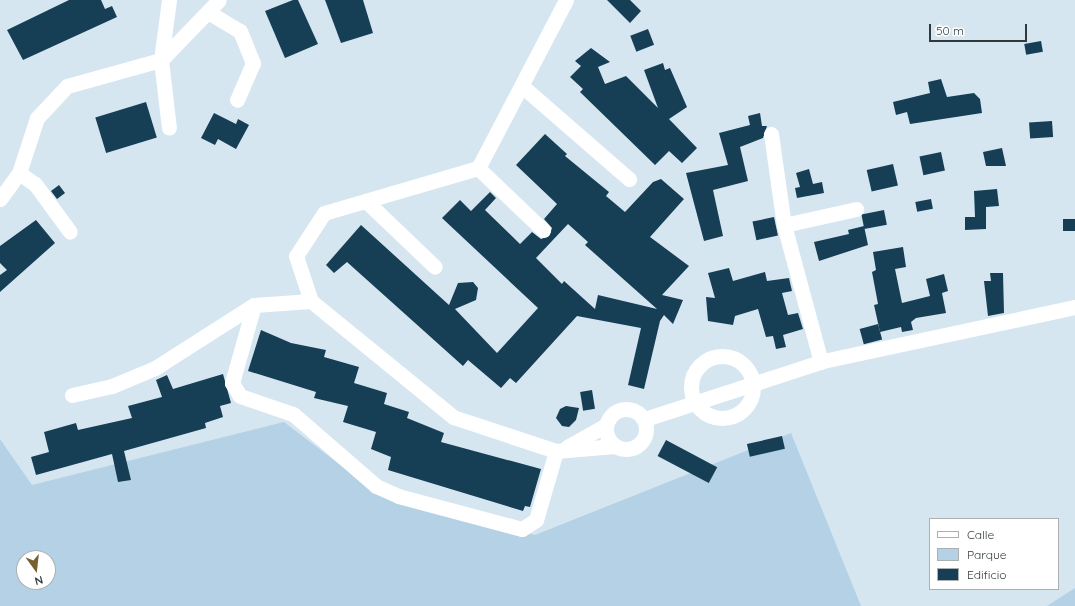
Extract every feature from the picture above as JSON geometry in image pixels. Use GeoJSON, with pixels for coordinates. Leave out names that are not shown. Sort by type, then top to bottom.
{"type":"FeatureCollection","features":[{"type":"Feature","properties":{"kind":"street"},"geometry":{"type":"LineString","coordinates":[[169,0],[161,60],[169,128]]}},
{"type":"Feature","properties":{"kind":"street"},"geometry":{"type":"LineString","coordinates":[[0,199],[19,173],[37,118],[67,86],[161,60],[219,0]]}},
{"type":"Feature","properties":{"kind":"street"},"geometry":{"type":"LineString","coordinates":[[254,304],[232,383],[240,396],[293,414],[382,488],[428,505],[522,528],[536,520],[560,450],[606,425],[612,414],[623,408],[636,410],[644,419],[647,431],[642,442],[626,449],[615,446],[560,450],[453,417],[311,301],[296,256],[324,213],[478,168],[566,0]]}},
{"type":"Feature","properties":{"kind":"street"},"geometry":{"type":"LineString","coordinates":[[208,12],[240,31],[253,63],[237,100]]}},
{"type":"Feature","properties":{"kind":"street"},"geometry":{"type":"LineString","coordinates":[[522,86],[629,179]]}},
{"type":"Feature","properties":{"kind":"street"},"geometry":{"type":"LineString","coordinates":[[771,134],[784,225],[821,362]]}},
{"type":"Feature","properties":{"kind":"street"},"geometry":{"type":"LineString","coordinates":[[478,168],[543,230]]}},
{"type":"Feature","properties":{"kind":"street"},"geometry":{"type":"LineString","coordinates":[[19,173],[35,184],[70,232]]}},
{"type":"Feature","properties":{"kind":"street"},"geometry":{"type":"LineString","coordinates":[[366,201],[435,267]]}},
{"type":"Feature","properties":{"kind":"street"},"geometry":{"type":"LineString","coordinates":[[784,225],[856,209]]}},
{"type":"Feature","properties":{"kind":"street"},"geometry":{"type":"LineString","coordinates":[[72,396],[112,386],[155,368],[254,304],[311,301]]}},
{"type":"Feature","properties":{"kind":"street"},"geometry":{"type":"LineString","coordinates":[[644,419],[821,362],[1075,307]]}},
{"type":"Feature","properties":{"kind":"street"},"geometry":{"type":"LineString","coordinates":[[730,356],[740,360],[748,367],[753,384],[752,397],[748,406],[732,417],[712,417],[703,412],[696,401],[691,385],[693,374],[708,358],[730,356]]}},
{"type":"Feature","properties":{"kind":"street"},"geometry":{"type":"LineString","coordinates":[[606,425],[608,437],[615,446]]}},
{"type":"Feature","properties":{"kind":"green space"},"geometry":{"type":"Polygon","coordinates":[[[284,422],[373,490],[535,535],[791,433],[861,606],[0,606],[0,439],[32,485],[284,422]]]}},
{"type":"Feature","properties":{"kind":"green space"},"geometry":{"type":"Polygon","coordinates":[[[1075,588],[1075,606],[1047,606],[1075,588]]]}},
{"type":"Feature","properties":{"kind":"building"},"geometry":{"type":"Polygon","coordinates":[[[69,0],[101,0],[105,9],[112,6],[117,17],[23,60],[7,30],[69,0]]]}},
{"type":"Feature","properties":{"kind":"building"},"geometry":{"type":"Polygon","coordinates":[[[293,0],[298,0],[318,44],[285,58],[265,11],[293,0]]]}},
{"type":"Feature","properties":{"kind":"building"},"geometry":{"type":"Polygon","coordinates":[[[325,0],[363,0],[373,33],[341,43],[325,0]]]}},
{"type":"Feature","properties":{"kind":"building"},"geometry":{"type":"Polygon","coordinates":[[[607,0],[630,0],[641,11],[630,23],[607,0]]]}},
{"type":"Feature","properties":{"kind":"building"},"geometry":{"type":"Polygon","coordinates":[[[648,29],[654,45],[636,52],[630,36],[648,29]]]}},
{"type":"Feature","properties":{"kind":"building"},"geometry":{"type":"Polygon","coordinates":[[[1041,41],[1043,52],[1026,55],[1024,44],[1041,41]]]}},
{"type":"Feature","properties":{"kind":"building"},"geometry":{"type":"Polygon","coordinates":[[[591,48],[610,62],[598,67],[605,84],[626,76],[658,108],[644,70],[663,63],[665,70],[670,68],[687,107],[669,119],[697,148],[682,163],[669,151],[655,165],[580,92],[583,89],[570,77],[581,66],[575,61],[591,48]]]}},
{"type":"Feature","properties":{"kind":"building"},"geometry":{"type":"Polygon","coordinates":[[[941,79],[947,97],[974,93],[980,99],[982,113],[910,124],[907,112],[896,115],[893,102],[930,93],[928,82],[941,79]]]}},
{"type":"Feature","properties":{"kind":"building"},"geometry":{"type":"Polygon","coordinates":[[[146,102],[157,137],[106,153],[95,117],[146,102]]]}},
{"type":"Feature","properties":{"kind":"building"},"geometry":{"type":"Polygon","coordinates":[[[214,113],[236,124],[238,119],[249,125],[236,149],[218,139],[215,145],[201,138],[214,113]]]}},
{"type":"Feature","properties":{"kind":"building"},"geometry":{"type":"Polygon","coordinates":[[[760,113],[762,126],[767,126],[763,138],[740,147],[748,181],[713,190],[723,236],[704,241],[686,173],[728,165],[719,133],[750,125],[748,116],[760,113]]]}},
{"type":"Feature","properties":{"kind":"building"},"geometry":{"type":"Polygon","coordinates":[[[1052,121],[1053,137],[1030,139],[1029,123],[1052,121]]]}},
{"type":"Feature","properties":{"kind":"building"},"geometry":{"type":"Polygon","coordinates":[[[545,134],[567,154],[565,156],[609,192],[606,196],[625,212],[653,182],[661,179],[684,199],[650,237],[689,266],[662,295],[683,300],[673,324],[664,315],[660,321],[644,389],[628,385],[641,328],[577,316],[516,383],[510,378],[501,388],[468,360],[463,366],[347,262],[334,273],[326,265],[361,225],[449,305],[458,283],[473,282],[478,288],[476,300],[455,309],[497,353],[538,308],[442,218],[460,200],[471,211],[490,192],[496,198],[485,210],[520,244],[532,232],[541,239],[549,236],[552,228],[544,219],[557,204],[516,165],[545,134]],[[568,224],[536,258],[562,284],[564,281],[595,309],[598,295],[657,309],[585,245],[588,242],[568,224]]]}},
{"type":"Feature","properties":{"kind":"building"},"geometry":{"type":"Polygon","coordinates":[[[1002,148],[1006,166],[986,166],[983,152],[1002,148]]]}},
{"type":"Feature","properties":{"kind":"building"},"geometry":{"type":"Polygon","coordinates":[[[941,152],[945,171],[923,175],[919,157],[941,152]]]}},
{"type":"Feature","properties":{"kind":"building"},"geometry":{"type":"Polygon","coordinates":[[[893,164],[898,185],[872,192],[867,170],[893,164]]]}},
{"type":"Feature","properties":{"kind":"building"},"geometry":{"type":"Polygon","coordinates":[[[809,169],[813,184],[822,182],[824,193],[797,198],[795,188],[800,187],[796,173],[809,169]]]}},
{"type":"Feature","properties":{"kind":"building"},"geometry":{"type":"Polygon","coordinates":[[[59,185],[65,193],[57,199],[51,191],[59,185]]]}},
{"type":"Feature","properties":{"kind":"building"},"geometry":{"type":"Polygon","coordinates":[[[997,189],[999,206],[986,207],[986,229],[965,230],[965,217],[975,217],[974,191],[997,189]]]}},
{"type":"Feature","properties":{"kind":"building"},"geometry":{"type":"Polygon","coordinates":[[[931,199],[933,209],[917,212],[915,202],[931,199]]]}},
{"type":"Feature","properties":{"kind":"building"},"geometry":{"type":"Polygon","coordinates":[[[884,210],[887,225],[864,229],[861,214],[884,210]]]}},
{"type":"Feature","properties":{"kind":"building"},"geometry":{"type":"Polygon","coordinates":[[[774,217],[778,236],[756,240],[752,222],[774,217]]]}},
{"type":"Feature","properties":{"kind":"building"},"geometry":{"type":"Polygon","coordinates":[[[1063,219],[1075,219],[1075,231],[1063,231],[1063,219]]]}},
{"type":"Feature","properties":{"kind":"building"},"geometry":{"type":"Polygon","coordinates":[[[36,220],[55,243],[0,292],[0,275],[7,270],[0,263],[0,246],[36,220]]]}},
{"type":"Feature","properties":{"kind":"building"},"geometry":{"type":"Polygon","coordinates":[[[864,226],[868,245],[819,261],[814,242],[849,234],[848,230],[864,226]]]}},
{"type":"Feature","properties":{"kind":"building"},"geometry":{"type":"Polygon","coordinates":[[[903,247],[906,267],[895,269],[902,303],[930,296],[926,279],[944,274],[948,291],[942,293],[946,313],[916,318],[911,322],[913,330],[902,332],[901,327],[880,332],[874,305],[878,304],[872,272],[876,270],[873,252],[903,247]]]}},
{"type":"Feature","properties":{"kind":"building"},"geometry":{"type":"Polygon","coordinates":[[[729,268],[733,281],[765,272],[767,281],[789,278],[792,291],[782,293],[788,315],[798,313],[803,329],[783,335],[786,347],[776,349],[773,336],[766,337],[758,309],[735,316],[733,325],[708,321],[706,297],[715,298],[708,273],[729,268]]]}},
{"type":"Feature","properties":{"kind":"building"},"geometry":{"type":"Polygon","coordinates":[[[990,273],[1003,273],[1004,313],[988,316],[984,281],[991,281],[990,273]]]}},
{"type":"Feature","properties":{"kind":"building"},"geometry":{"type":"Polygon","coordinates":[[[878,324],[882,339],[864,344],[860,329],[878,324]]]}},
{"type":"Feature","properties":{"kind":"building"},"geometry":{"type":"Polygon","coordinates":[[[261,330],[291,343],[326,350],[324,357],[359,367],[354,383],[387,393],[384,404],[409,412],[407,418],[444,433],[441,442],[541,469],[530,507],[525,506],[523,511],[388,470],[391,457],[371,449],[376,432],[343,422],[348,406],[314,398],[316,392],[248,371],[261,330]]]}},
{"type":"Feature","properties":{"kind":"building"},"geometry":{"type":"Polygon","coordinates":[[[223,374],[231,403],[220,406],[223,417],[205,423],[206,428],[124,451],[131,480],[118,482],[112,454],[36,475],[31,457],[49,452],[44,432],[76,423],[78,430],[132,418],[128,406],[162,397],[156,380],[167,375],[173,389],[223,374]]]}},
{"type":"Feature","properties":{"kind":"building"},"geometry":{"type":"Polygon","coordinates":[[[592,390],[595,409],[583,411],[580,392],[592,390]]]}},
{"type":"Feature","properties":{"kind":"building"},"geometry":{"type":"Polygon","coordinates":[[[566,406],[579,408],[576,420],[569,427],[562,426],[556,418],[560,409],[566,406]]]}},
{"type":"Feature","properties":{"kind":"building"},"geometry":{"type":"Polygon","coordinates":[[[782,436],[785,449],[750,457],[747,444],[782,436]]]}},
{"type":"Feature","properties":{"kind":"building"},"geometry":{"type":"Polygon","coordinates":[[[666,440],[717,467],[709,483],[658,456],[666,440]]]}}]}
